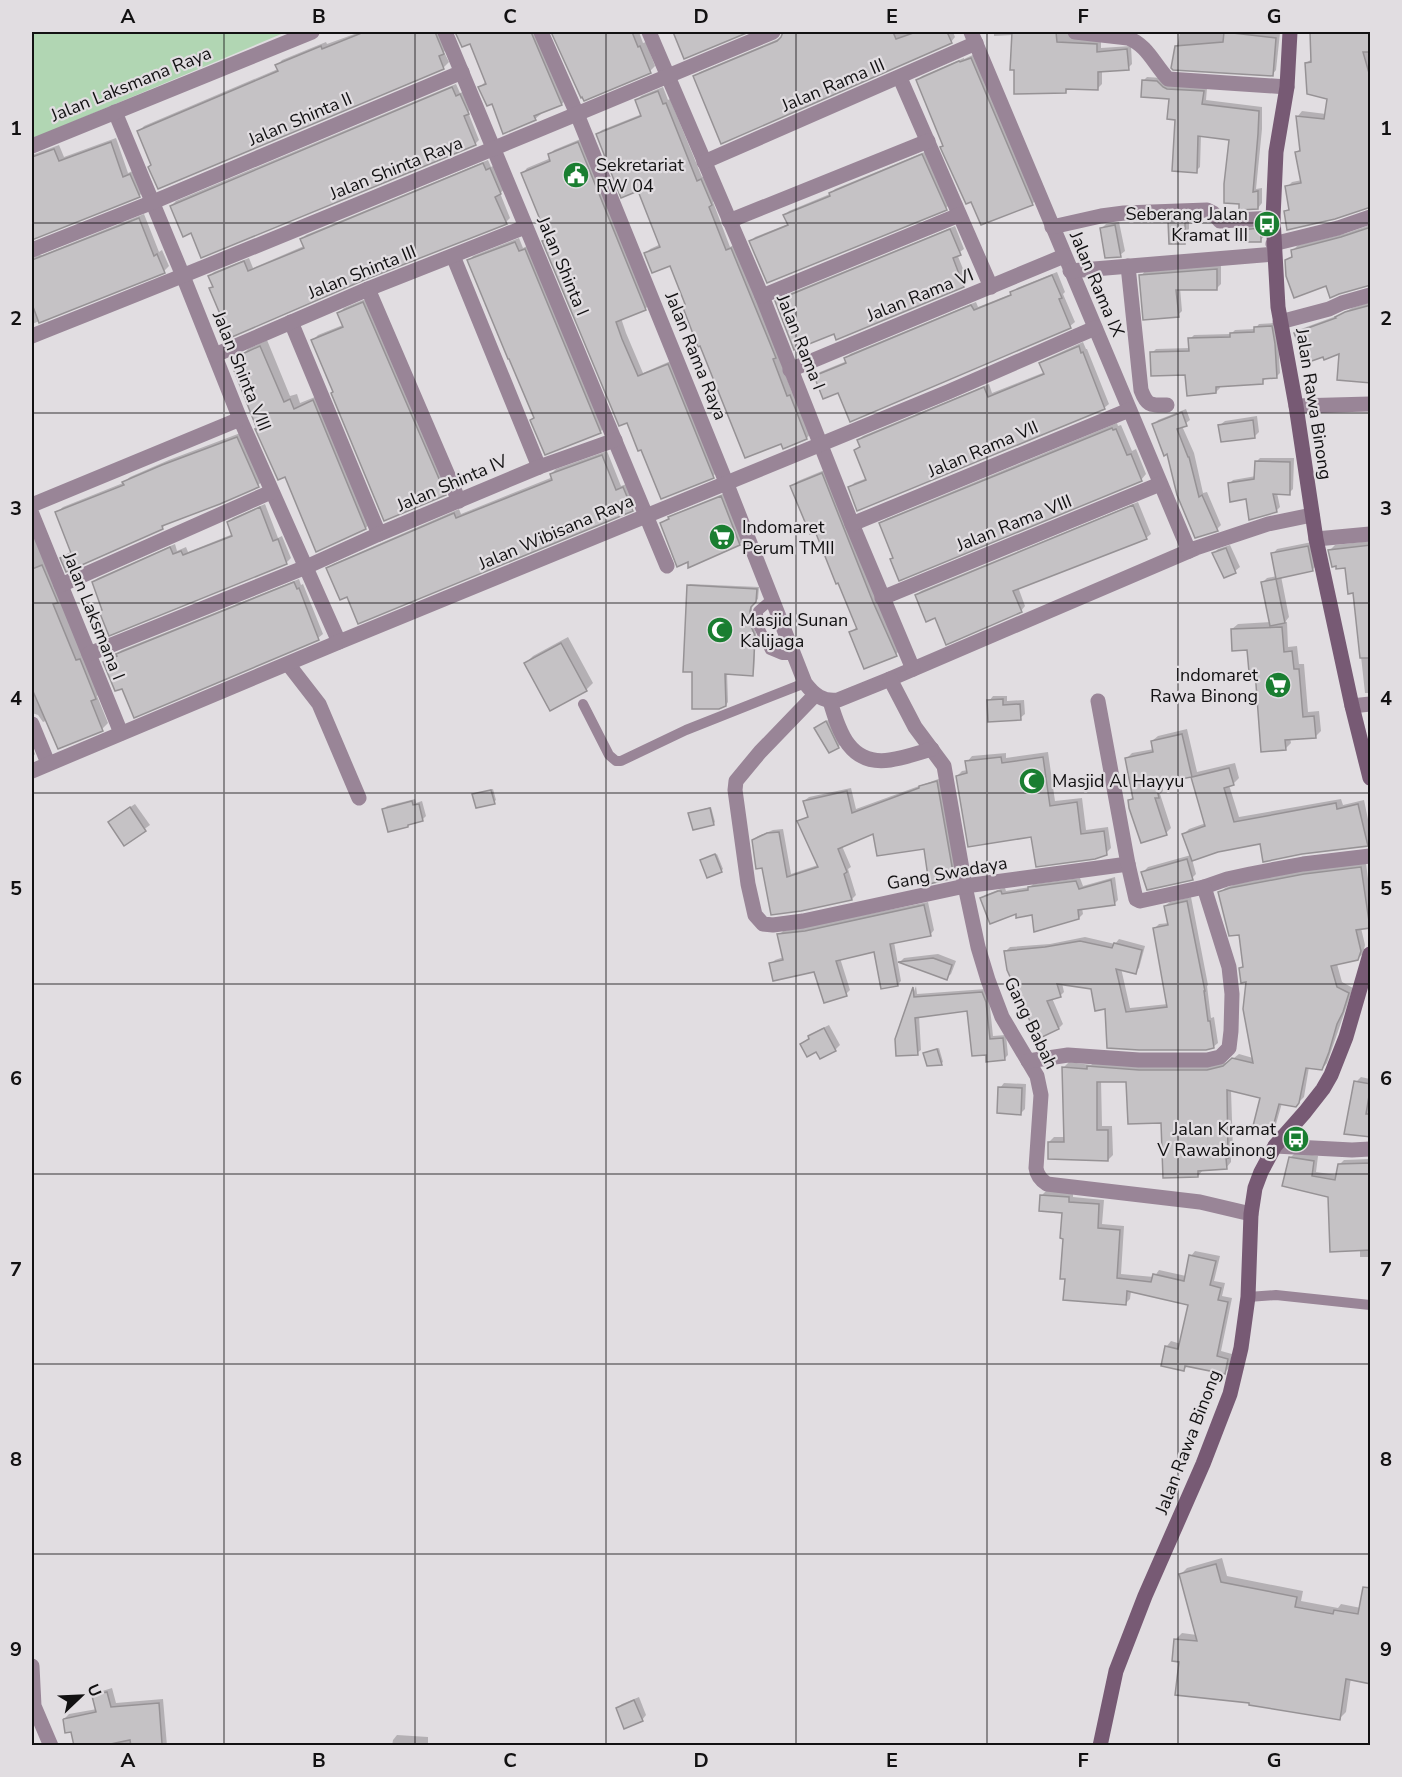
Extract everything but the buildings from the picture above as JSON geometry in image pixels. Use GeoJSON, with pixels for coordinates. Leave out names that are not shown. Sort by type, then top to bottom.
{"type":"FeatureCollection","features":[{"type":"Feature","properties":{"kind":"main road","name":"Jalan Rawa Binong"},"geometry":{"type":"LineString","coordinates":[[1290,32],[1287,87],[1276,152],[1273,218],[1280,322],[1296,406],[1316,539],[1371,778]]}},
{"type":"Feature","properties":{"kind":"main road","name":"Jalan Rawa Binong"},"geometry":{"type":"LineString","coordinates":[[1100,1746],[1116,1671],[1230,1394],[1241,1348],[1248,1297],[1251,1214],[1261,1173],[1275,1146],[1305,1112],[1331,1075],[1346,1037],[1371,954]]}},
{"type":"Feature","properties":{"kind":"street","name":"Jalan Laksmana Raya"},"geometry":{"type":"LineString","coordinates":[[32,146],[312,32]]}},
{"type":"Feature","properties":{"kind":"street","name":"Jalan Shinta I"},"geometry":{"type":"LineString","coordinates":[[445,32],[667,566]]}},
{"type":"Feature","properties":{"kind":"street","name":"Jalan Rama Raya"},"geometry":{"type":"LineString","coordinates":[[541,32],[577,114],[794,655],[810,689]]}},
{"type":"Feature","properties":{"kind":"street","name":"Jalan Rama I"},"geometry":{"type":"LineString","coordinates":[[649,32],[762,296],[852,525],[913,669]]}},
{"type":"Feature","properties":{"kind":"street","name":"Jalan Shinta Raya"},"geometry":{"type":"LineString","coordinates":[[32,336],[493,150],[773,32]]}},
{"type":"Feature","properties":{"kind":"street"},"geometry":{"type":"LineString","coordinates":[[1074,32],[1134,40],[1141,44],[1169,79],[1287,87]]}},
{"type":"Feature","properties":{"kind":"street","name":"Jalan Rama III"},"geometry":{"type":"LineString","coordinates":[[704,162],[900,78],[973,37]]}},
{"type":"Feature","properties":{"kind":"street","name":"Jalan Rama IX"},"geometry":{"type":"LineString","coordinates":[[973,37],[1189,551]]}},
{"type":"Feature","properties":{"kind":"street","name":"Jalan Shinta II"},"geometry":{"type":"LineString","coordinates":[[32,250],[153,202],[462,72]]}},
{"type":"Feature","properties":{"kind":"street"},"geometry":{"type":"LineString","coordinates":[[900,78],[991,287]]}},
{"type":"Feature","properties":{"kind":"street","name":"Jalan Shinta VIII"},"geometry":{"type":"LineString","coordinates":[[115,112],[240,419],[339,642]]}},
{"type":"Feature","properties":{"kind":"street"},"geometry":{"type":"LineString","coordinates":[[729,221],[928,141]]}},
{"type":"Feature","properties":{"kind":"street"},"geometry":{"type":"LineString","coordinates":[[1052,227],[1101,216],[1157,212],[1207,210],[1214,213],[1220,221],[1273,218]]}},
{"type":"Feature","properties":{"kind":"street"},"geometry":{"type":"LineString","coordinates":[[762,296],[960,215]]}},
{"type":"Feature","properties":{"kind":"street"},"geometry":{"type":"LineString","coordinates":[[1070,271],[1274,249],[1371,217]]}},
{"type":"Feature","properties":{"kind":"street","name":"Jalan Shinta III"},"geometry":{"type":"LineString","coordinates":[[215,355],[368,289],[525,227]]}},
{"type":"Feature","properties":{"kind":"street"},"geometry":{"type":"LineString","coordinates":[[453,256],[539,467]]}},
{"type":"Feature","properties":{"kind":"street","name":"Jalan Rama VI"},"geometry":{"type":"LineString","coordinates":[[790,370],[1064,256]]}},
{"type":"Feature","properties":{"kind":"street"},"geometry":{"type":"LineString","coordinates":[[1128,266],[1140,390],[1145,401],[1151,405],[1167,405]]}},
{"type":"Feature","properties":{"kind":"street"},"geometry":{"type":"LineString","coordinates":[[368,289],[459,501]]}},
{"type":"Feature","properties":{"kind":"street"},"geometry":{"type":"LineString","coordinates":[[1280,322],[1371,295]]}},
{"type":"Feature","properties":{"kind":"street"},"geometry":{"type":"LineString","coordinates":[[291,322],[379,534]]}},
{"type":"Feature","properties":{"kind":"street","name":"Jalan Wibisana Raya"},"geometry":{"type":"LineString","coordinates":[[32,771],[339,642],[948,392],[1095,328]]}},
{"type":"Feature","properties":{"kind":"street"},"geometry":{"type":"LineString","coordinates":[[1296,406],[1371,405]]}},
{"type":"Feature","properties":{"kind":"street","name":"Jalan Rama VII"},"geometry":{"type":"LineString","coordinates":[[852,525],[1129,410]]}},
{"type":"Feature","properties":{"kind":"street"},"geometry":{"type":"LineString","coordinates":[[32,505],[240,419]]}},
{"type":"Feature","properties":{"kind":"street","name":"Jalan Shinta IV"},"geometry":{"type":"LineString","coordinates":[[89,654],[306,567],[539,467],[615,440]]}},
{"type":"Feature","properties":{"kind":"street","name":"Jalan Rama VIII"},"geometry":{"type":"LineString","coordinates":[[882,598],[1160,484]]}},
{"type":"Feature","properties":{"kind":"street"},"geometry":{"type":"LineString","coordinates":[[61,585],[271,492]]}},
{"type":"Feature","properties":{"kind":"street","name":"Jalan Laksmana I"},"geometry":{"type":"LineString","coordinates":[[32,514],[120,733]]}},
{"type":"Feature","properties":{"kind":"street"},"geometry":{"type":"LineString","coordinates":[[810,689],[830,701],[838,700],[1222,538],[1259,526],[1312,515]]}},
{"type":"Feature","properties":{"kind":"street"},"geometry":{"type":"LineString","coordinates":[[1316,539],[1371,534]]}},
{"type":"Feature","properties":{"kind":"street"},"geometry":{"type":"LineString","coordinates":[[288,664],[320,704],[359,798]]}},
{"type":"Feature","properties":{"kind":"street","name":"Gang Babah"},"geometry":{"type":"LineString","coordinates":[[890,680],[915,727],[944,766],[978,947],[1002,1017],[1037,1076],[1041,1095],[1036,1168],[1042,1181],[1047,1184],[1200,1202],[1251,1214]]}},
{"type":"Feature","properties":{"kind":"street","name":"Gang Swadaya"},"geometry":{"type":"LineString","coordinates":[[810,689],[736,781],[738,817],[748,884],[755,915],[763,924],[803,921],[965,886],[1128,864]]}},
{"type":"Feature","properties":{"kind":"street"},"geometry":{"type":"LineString","coordinates":[[830,701],[847,744],[867,759],[891,760],[932,749]]}},
{"type":"Feature","properties":{"kind":"street"},"geometry":{"type":"LineString","coordinates":[[1098,701],[1136,899],[1140,901],[1250,874],[1303,864],[1371,855]]}},
{"type":"Feature","properties":{"kind":"street"},"geometry":{"type":"LineString","coordinates":[[1353,706],[1371,704]]}},
{"type":"Feature","properties":{"kind":"street"},"geometry":{"type":"LineString","coordinates":[[32,724],[48,763]]}},
{"type":"Feature","properties":{"kind":"street"},"geometry":{"type":"LineString","coordinates":[[1028,1061],[1068,1055],[1139,1060],[1207,1060],[1220,1057],[1229,1048],[1232,994],[1229,967],[1204,887]]}},
{"type":"Feature","properties":{"kind":"street"},"geometry":{"type":"LineString","coordinates":[[1275,1146],[1371,1149]]}},
{"type":"Feature","properties":{"kind":"street"},"geometry":{"type":"LineString","coordinates":[[32,1666],[33,1706],[51,1746]]}},
{"type":"Feature","properties":{"kind":"lane"},"geometry":{"type":"LineString","coordinates":[[772,599],[758,611],[758,625],[770,650],[782,655],[794,655]]}},
{"type":"Feature","properties":{"kind":"lane"},"geometry":{"type":"LineString","coordinates":[[583,704],[606,749],[616,761],[621,761],[686,730],[810,689]]}},
{"type":"Feature","properties":{"kind":"lane"},"geometry":{"type":"LineString","coordinates":[[1248,1297],[1276,1295],[1371,1305]]}},
{"type":"Feature","properties":{"kind":"green space"},"geometry":{"type":"Polygon","coordinates":[[[32,32],[286,32],[32,139],[32,32]]]}},
{"type":"Feature","properties":{"kind":"place","name":"Sekretariat RW 04"},"geometry":{"type":"Point","coordinates":[576,175]}},
{"type":"Feature","properties":{"kind":"place","name":"Seberang Jalan Kramat III"},"geometry":{"type":"Point","coordinates":[1267,224]}},
{"type":"Feature","properties":{"kind":"place","name":"Indomaret Perum TMII"},"geometry":{"type":"Point","coordinates":[722,537]}},
{"type":"Feature","properties":{"kind":"place","name":"Masjid Sunan Kalijaga"},"geometry":{"type":"Point","coordinates":[720,630]}},
{"type":"Feature","properties":{"kind":"place","name":"Indomaret Rawa Binong"},"geometry":{"type":"Point","coordinates":[1278,685]}},
{"type":"Feature","properties":{"kind":"place","name":"Masjid Al Hayyu"},"geometry":{"type":"Point","coordinates":[1032,781]}},
{"type":"Feature","properties":{"kind":"place","name":"Jalan Kramat V Rawabinong"},"geometry":{"type":"Point","coordinates":[1296,1139]}}]}
